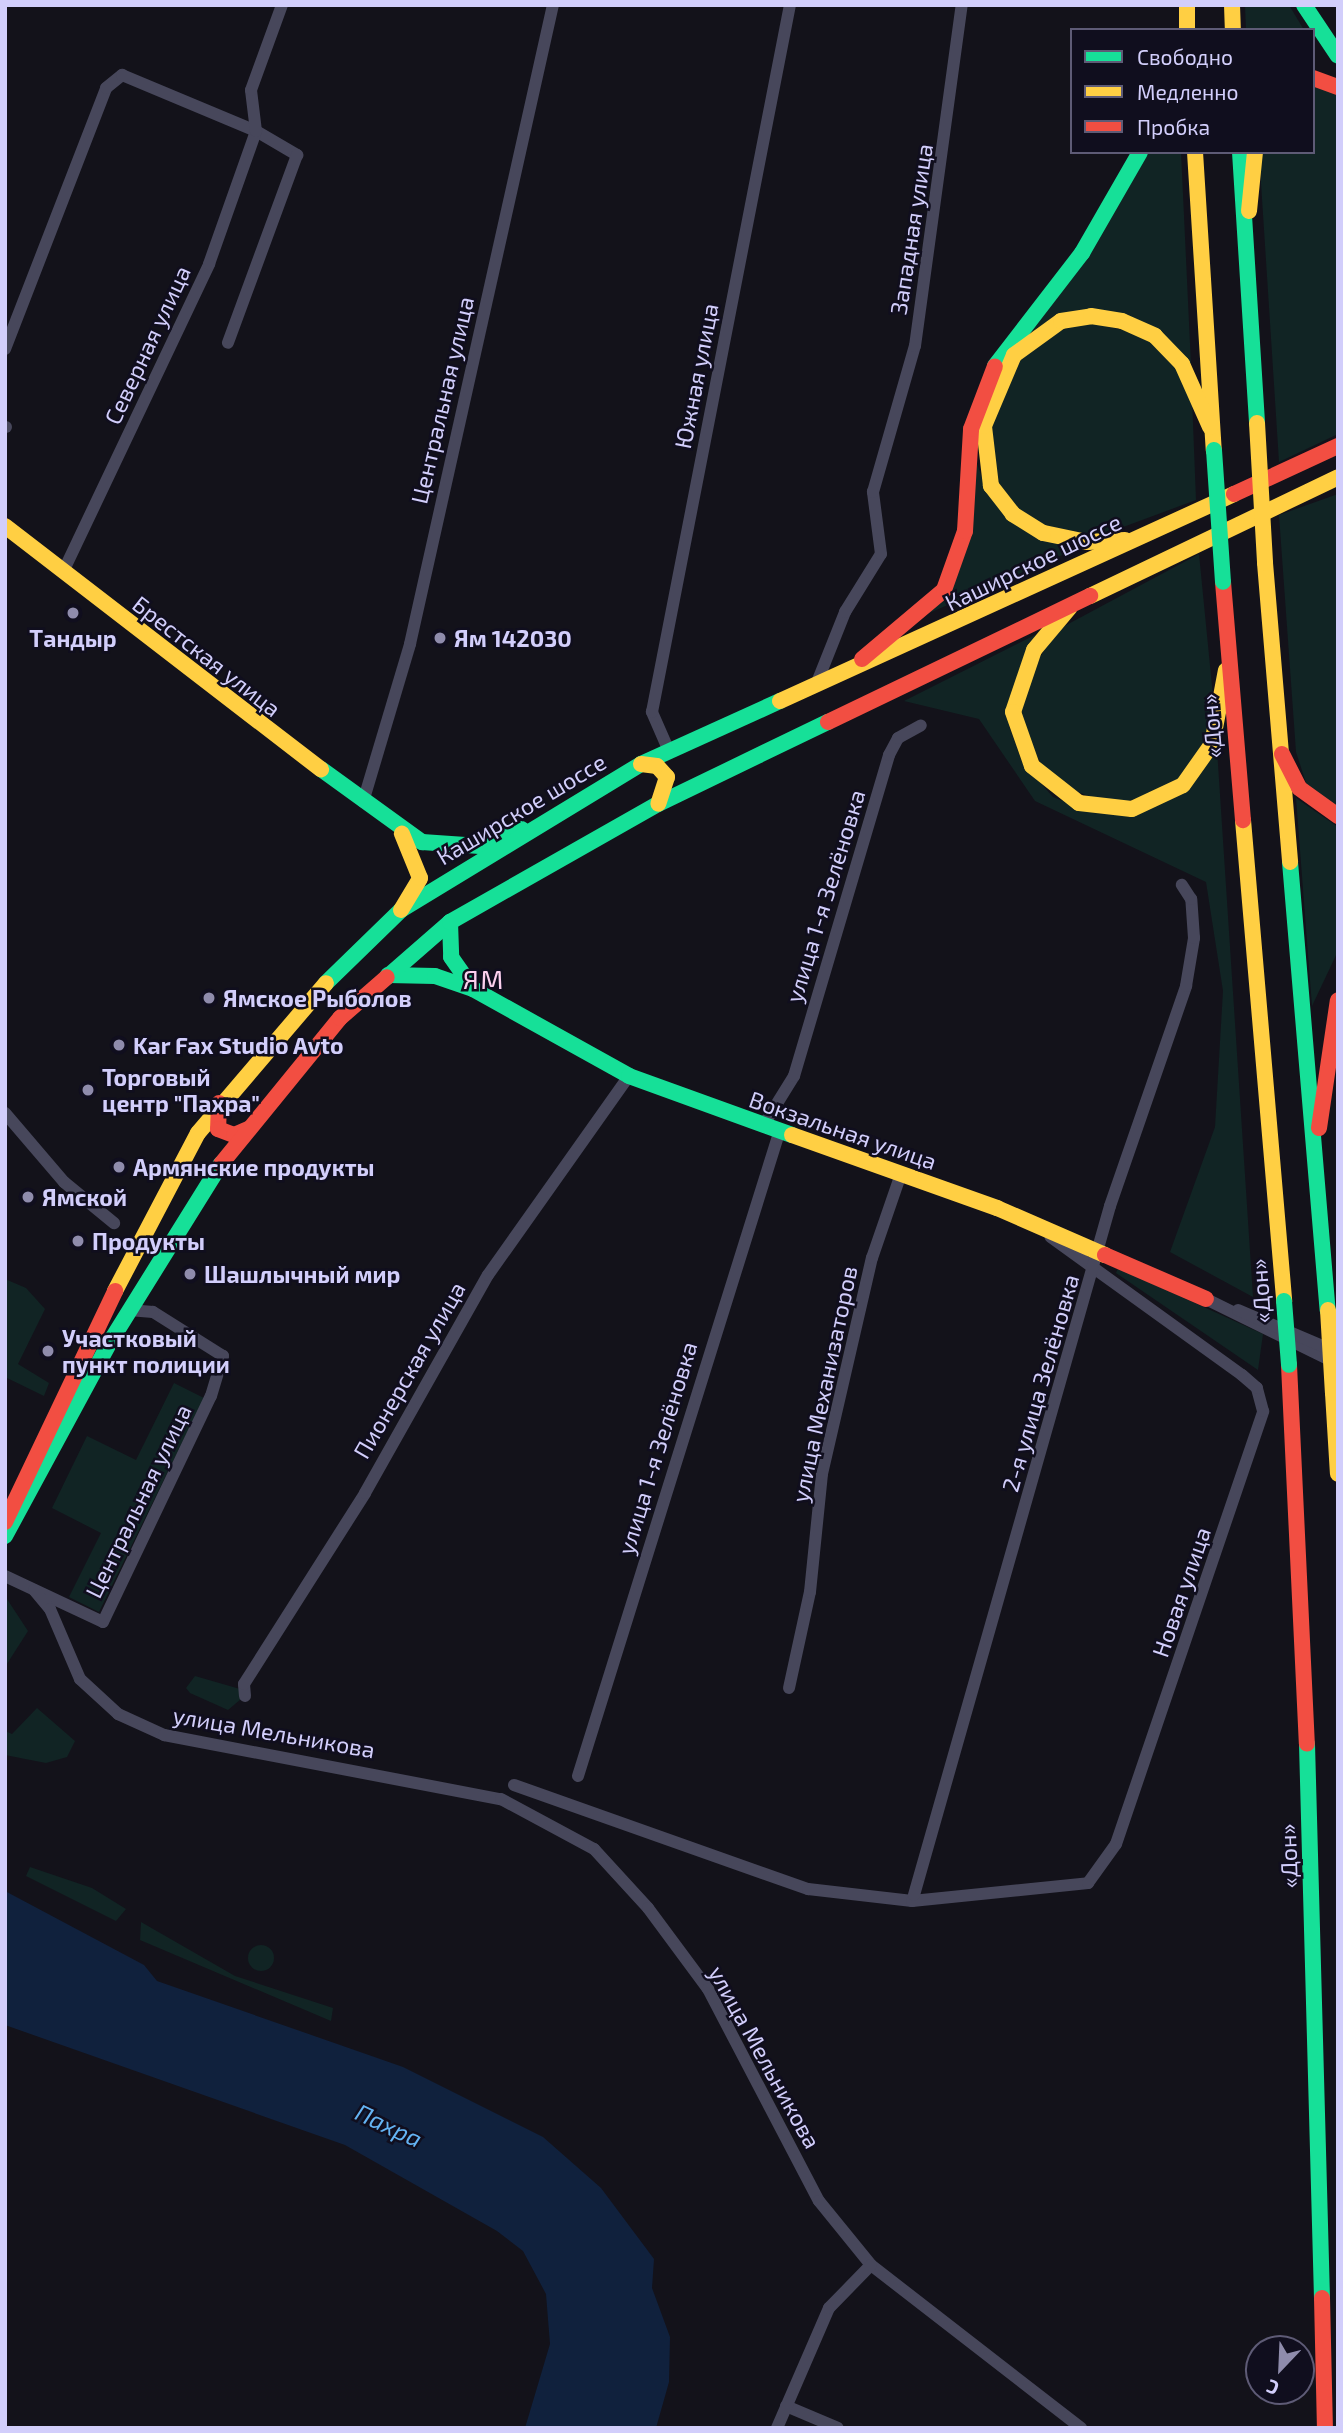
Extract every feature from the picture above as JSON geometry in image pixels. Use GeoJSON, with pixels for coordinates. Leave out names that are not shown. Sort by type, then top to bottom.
{"type":"FeatureCollection","features":[{"type":"Feature","properties":{"kind":"main road"},"geometry":{"type":"LineString","coordinates":[[1176,28],[1179,5]]}},
{"type":"Feature","properties":{"kind":"main road"},"geometry":{"type":"LineString","coordinates":[[1187,5],[1187,28]]}},
{"type":"Feature","properties":{"kind":"main road"},"geometry":{"type":"LineString","coordinates":[[1232,5],[1233,28]]}},
{"type":"Feature","properties":{"kind":"main road"},"geometry":{"type":"LineString","coordinates":[[1304,5],[1338,57]]}},
{"type":"Feature","properties":{"kind":"main road"},"geometry":{"type":"LineString","coordinates":[[1315,79],[1338,87]]}},
{"type":"Feature","properties":{"kind":"main road"},"geometry":{"type":"LineString","coordinates":[[832,681],[944,590],[965,531],[971,429],[987,376],[1082,253],[1139,154]]}},
{"type":"Feature","properties":{"kind":"main road","name":"«Дон»"},"geometry":{"type":"LineString","coordinates":[[1195,154],[1228,659],[1289,1366],[1306,1701],[1325,2428]]}},
{"type":"Feature","properties":{"kind":"main road"},"geometry":{"type":"LineString","coordinates":[[1240,154],[1265,563],[1279,748],[1317,1157],[1338,1474]]}},
{"type":"Feature","properties":{"kind":"main road"},"geometry":{"type":"LineString","coordinates":[[1244,225],[1255,154]]}},
{"type":"Feature","properties":{"kind":"main road"},"geometry":{"type":"LineString","coordinates":[[1133,540],[1064,539],[1026,524],[1001,501],[986,470],[983,441],[994,394],[1014,355],[1060,321],[1108,317],[1141,328],[1182,364],[1214,443]]}},
{"type":"Feature","properties":{"kind":"main road","name":"Каширское шоссе"},"geometry":{"type":"LineString","coordinates":[[5,1522],[99,1320],[219,1103],[303,1005],[401,910],[532,825],[641,764],[832,681],[1338,446]]}},
{"type":"Feature","properties":{"kind":"main road"},"geometry":{"type":"LineString","coordinates":[[5,1536],[129,1310],[248,1129],[340,1018],[450,922],[657,804],[1338,477]]}},
{"type":"Feature","properties":{"kind":"main road"},"geometry":{"type":"LineString","coordinates":[[1309,490],[1338,487]]}},
{"type":"Feature","properties":{"kind":"main road","name":"Брестская улица"},"geometry":{"type":"LineString","coordinates":[[5,526],[363,802],[422,842],[447,848],[481,846],[532,825]]}},
{"type":"Feature","properties":{"kind":"main road"},"geometry":{"type":"LineString","coordinates":[[1074,602],[1034,650],[1013,712],[1032,766],[1079,803],[1132,810],[1183,785],[1212,744],[1228,659]]}},
{"type":"Feature","properties":{"kind":"main road"},"geometry":{"type":"LineString","coordinates":[[1279,748],[1299,788],[1338,816]]}},
{"type":"Feature","properties":{"kind":"main road"},"geometry":{"type":"LineString","coordinates":[[641,764],[657,766],[667,777],[657,804]]}},
{"type":"Feature","properties":{"kind":"main road","name":"Брестская улица"},"geometry":{"type":"LineString","coordinates":[[385,817],[419,863],[420,877],[401,910]]}},
{"type":"Feature","properties":{"kind":"main road","name":"Вокзальная улица"},"geometry":{"type":"LineString","coordinates":[[450,922],[451,957],[473,989]]}},
{"type":"Feature","properties":{"kind":"main road","name":"Вокзальная улица"},"geometry":{"type":"LineString","coordinates":[[388,975],[435,976],[473,989],[629,1076],[779,1133],[997,1208],[1045,1233],[1206,1299]]}},
{"type":"Feature","properties":{"kind":"main road"},"geometry":{"type":"LineString","coordinates":[[1317,1157],[1326,1050],[1338,1000]]}},
{"type":"Feature","properties":{"kind":"main road"},"geometry":{"type":"LineString","coordinates":[[219,1103],[218,1129],[234,1135],[248,1129]]}},
{"type":"Feature","properties":{"kind":"street"},"geometry":{"type":"LineString","coordinates":[[258,132],[251,91],[282,5]]}},
{"type":"Feature","properties":{"kind":"street","name":"Центральная улица"},"geometry":{"type":"LineString","coordinates":[[363,802],[410,644],[553,5]]}},
{"type":"Feature","properties":{"kind":"street","name":"Южная улица"},"geometry":{"type":"LineString","coordinates":[[669,751],[652,712],[790,5]]}},
{"type":"Feature","properties":{"kind":"street","name":"Западная улица"},"geometry":{"type":"LineString","coordinates":[[814,688],[845,612],[881,554],[873,492],[915,346],[929,226],[942,185],[961,5]]}},
{"type":"Feature","properties":{"kind":"street"},"geometry":{"type":"LineString","coordinates":[[5,349],[106,88],[122,75],[294,149],[297,166],[228,343]]}},
{"type":"Feature","properties":{"kind":"street","name":"Северная улица"},"geometry":{"type":"LineString","coordinates":[[63,572],[209,264],[258,132]]}},
{"type":"Feature","properties":{"kind":"street","name":"улица 1-я Зелёновка"},"geometry":{"type":"LineString","coordinates":[[763,1126],[794,1076],[889,755],[898,738],[921,725]]}},
{"type":"Feature","properties":{"kind":"street","name":"2-я улица Зелёновка"},"geometry":{"type":"LineString","coordinates":[[913,1898],[1099,1254],[1186,986],[1194,938],[1191,899],[1182,885]]}},
{"type":"Feature","properties":{"kind":"street","name":"Пионерская улица"},"geometry":{"type":"LineString","coordinates":[[245,1696],[244,1684],[365,1493],[488,1275],[629,1076]]}},
{"type":"Feature","properties":{"kind":"street"},"geometry":{"type":"LineString","coordinates":[[5,1113],[64,1182],[114,1223]]}},
{"type":"Feature","properties":{"kind":"street","name":"улица 1-я Зелёновка"},"geometry":{"type":"LineString","coordinates":[[578,1776],[779,1133]]}},
{"type":"Feature","properties":{"kind":"street","name":"улица Механизаторов"},"geometry":{"type":"LineString","coordinates":[[789,1688],[810,1592],[822,1474],[872,1258],[901,1174]]}},
{"type":"Feature","properties":{"kind":"street","name":"Новая улица"},"geometry":{"type":"LineString","coordinates":[[514,1785],[808,1889],[913,1898],[1088,1883],[1112,1852],[1264,1411],[1257,1388],[1242,1375],[1045,1233]]}},
{"type":"Feature","properties":{"kind":"street"},"geometry":{"type":"LineString","coordinates":[[1206,1299],[1338,1352]]}},
{"type":"Feature","properties":{"kind":"street"},"geometry":{"type":"LineString","coordinates":[[1206,1299],[1338,1364]]}},
{"type":"Feature","properties":{"kind":"street","name":"Центральная улица"},"geometry":{"type":"LineString","coordinates":[[5,1576],[103,1622],[211,1396],[223,1356],[153,1312],[129,1310]]}},
{"type":"Feature","properties":{"kind":"street","name":"улица Мельникова"},"geometry":{"type":"LineString","coordinates":[[34,1590],[50,1609],[80,1679],[118,1714],[152,1730],[501,1799],[594,1849],[648,1908],[708,1989],[819,2201],[871,2265],[1081,2428]]}},
{"type":"Feature","properties":{"kind":"street"},"geometry":{"type":"LineString","coordinates":[[777,2428],[829,2308],[871,2265]]}},
{"type":"Feature","properties":{"kind":"street"},"geometry":{"type":"LineString","coordinates":[[786,2406],[838,2428]]}},
{"type":"Feature","properties":{"kind":"green space"},"geometry":{"type":"Polygon","coordinates":[[[1245,5],[1289,5],[1303,28],[1246,28],[1245,5]]]}},
{"type":"Feature","properties":{"kind":"green space"},"geometry":{"type":"Polygon","coordinates":[[[1315,86],[1338,95],[1338,434],[1279,462],[1259,154],[1315,154],[1315,86]]]}},
{"type":"Feature","properties":{"kind":"green space"},"geometry":{"type":"Polygon","coordinates":[[[1146,154],[1181,154],[1191,365],[1129,317],[1018,338],[1146,154]]]}},
{"type":"Feature","properties":{"kind":"green space"},"geometry":{"type":"Polygon","coordinates":[[[1087,322],[1141,334],[1171,359],[1192,398],[1196,500],[1099,536],[1032,523],[998,486],[988,439],[1007,374],[1041,337],[1087,322]]]}},
{"type":"Feature","properties":{"kind":"green space"},"geometry":{"type":"Polygon","coordinates":[[[976,461],[984,483],[1076,549],[927,614],[948,593],[976,461]]]}},
{"type":"Feature","properties":{"kind":"green space"},"geometry":{"type":"Polygon","coordinates":[[[1338,494],[1338,812],[1310,795],[1296,752],[1279,515],[1338,494]]]}},
{"type":"Feature","properties":{"kind":"green space"},"geometry":{"type":"Polygon","coordinates":[[[1199,554],[1213,696],[1208,736],[1173,786],[1114,806],[1053,782],[1021,732],[1023,684],[1057,630],[1199,554]]]}},
{"type":"Feature","properties":{"kind":"green space"},"geometry":{"type":"Polygon","coordinates":[[[1035,635],[1009,726],[1022,762],[1053,797],[1094,813],[1131,816],[1217,749],[1253,1297],[1170,1252],[1215,1127],[1223,991],[1206,882],[1035,801],[979,719],[904,701],[1035,635]]]}},
{"type":"Feature","properties":{"kind":"green space"},"geometry":{"type":"Polygon","coordinates":[[[1296,798],[1338,827],[1338,951],[1312,1006],[1296,798]]]}},
{"type":"Feature","properties":{"kind":"green space"},"geometry":{"type":"Polygon","coordinates":[[[1118,1268],[1263,1334],[1258,1370],[1116,1273],[1118,1268]]]}},
{"type":"Feature","properties":{"kind":"green space"},"geometry":{"type":"Polygon","coordinates":[[[5,1279],[26,1288],[45,1309],[18,1364],[49,1383],[44,1396],[5,1377],[5,1279]]]}},
{"type":"Feature","properties":{"kind":"green space"},"geometry":{"type":"Polygon","coordinates":[[[174,1383],[204,1398],[99,1612],[69,1597],[101,1533],[52,1508],[87,1436],[136,1460],[174,1383]]]}},
{"type":"Feature","properties":{"kind":"green space"},"geometry":{"type":"Polygon","coordinates":[[[5,1596],[28,1631],[5,1667],[5,1596]]]}},
{"type":"Feature","properties":{"kind":"green space"},"geometry":{"type":"Polygon","coordinates":[[[195,1676],[240,1689],[241,1699],[228,1710],[190,1693],[186,1688],[195,1676]]]}},
{"type":"Feature","properties":{"kind":"green space"},"geometry":{"type":"Polygon","coordinates":[[[37,1708],[75,1741],[67,1757],[46,1763],[5,1755],[5,1731],[12,1734],[37,1708]]]}},
{"type":"Feature","properties":{"kind":"green space"},"geometry":{"type":"Polygon","coordinates":[[[30,1867],[92,1888],[126,1909],[116,1921],[26,1876],[30,1867]]]}},
{"type":"Feature","properties":{"kind":"green space"},"geometry":{"type":"Polygon","coordinates":[[[141,1922],[235,1976],[333,2008],[331,2021],[140,1940],[141,1922]]]}},
{"type":"Feature","properties":{"kind":"green space"},"geometry":{"type":"Polygon","coordinates":[[[261,1945],[270,1949],[274,1958],[270,1967],[261,1971],[252,1967],[248,1958],[252,1949],[261,1945]]]}},
{"type":"Feature","properties":{"kind":"water","name":"Пахра"},"geometry":{"type":"Polygon","coordinates":[[[5,1891],[144,1965],[157,1981],[403,2067],[543,2137],[601,2188],[654,2259],[652,2288],[670,2337],[669,2382],[656,2428],[525,2428],[550,2344],[546,2294],[523,2251],[497,2231],[345,2145],[5,2025],[5,1891]]]}},
{"type":"Feature","properties":{"kind":"traffic: fast"},"geometry":{"type":"LineString","coordinates":[[1304,5],[1338,56]]}},
{"type":"Feature","properties":{"kind":"traffic: fast"},"geometry":{"type":"LineString","coordinates":[[995,366],[1082,253],[1139,154]]}},
{"type":"Feature","properties":{"kind":"traffic: fast"},"geometry":{"type":"LineString","coordinates":[[1240,154],[1257,423]]}},
{"type":"Feature","properties":{"kind":"traffic: fast"},"geometry":{"type":"LineString","coordinates":[[1214,450],[1223,582]]}},
{"type":"Feature","properties":{"kind":"traffic: fast"},"geometry":{"type":"LineString","coordinates":[[326,983],[401,910],[641,764],[780,701]]}},
{"type":"Feature","properties":{"kind":"traffic: fast"},"geometry":{"type":"LineString","coordinates":[[387,977],[450,922],[658,804],[828,722]]}},
{"type":"Feature","properties":{"kind":"traffic: fast"},"geometry":{"type":"LineString","coordinates":[[321,769],[422,842],[480,846],[522,829]]}},
{"type":"Feature","properties":{"kind":"traffic: fast"},"geometry":{"type":"LineString","coordinates":[[1290,862],[1328,1310]]}},
{"type":"Feature","properties":{"kind":"traffic: fast"},"geometry":{"type":"LineString","coordinates":[[450,922],[451,957],[473,989]]}},
{"type":"Feature","properties":{"kind":"traffic: fast"},"geometry":{"type":"LineString","coordinates":[[388,975],[435,976],[473,989],[629,1076],[792,1135]]}},
{"type":"Feature","properties":{"kind":"traffic: fast"},"geometry":{"type":"LineString","coordinates":[[5,1536],[110,1342],[221,1164]]}},
{"type":"Feature","properties":{"kind":"traffic: fast"},"geometry":{"type":"LineString","coordinates":[[1284,1301],[1289,1365]]}},
{"type":"Feature","properties":{"kind":"traffic: fast"},"geometry":{"type":"LineString","coordinates":[[1307,1744],[1322,2298]]}},
{"type":"Feature","properties":{"kind":"traffic: slow"},"geometry":{"type":"LineString","coordinates":[[1187,5],[1187,28]]}},
{"type":"Feature","properties":{"kind":"traffic: slow"},"geometry":{"type":"LineString","coordinates":[[1232,5],[1233,28]]}},
{"type":"Feature","properties":{"kind":"traffic: slow"},"geometry":{"type":"LineString","coordinates":[[1195,154],[1214,450]]}},
{"type":"Feature","properties":{"kind":"traffic: slow"},"geometry":{"type":"LineString","coordinates":[[1249,211],[1255,154]]}},
{"type":"Feature","properties":{"kind":"traffic: slow"},"geometry":{"type":"LineString","coordinates":[[1125,540],[1087,542],[1043,533],[1013,514],[991,486],[984,426],[1014,355],[1061,321],[1091,316],[1122,321],[1155,336],[1182,364],[1210,427]]}},
{"type":"Feature","properties":{"kind":"traffic: slow"},"geometry":{"type":"LineString","coordinates":[[1257,423],[1265,563]]}},
{"type":"Feature","properties":{"kind":"traffic: slow"},"geometry":{"type":"LineString","coordinates":[[1090,596],[1338,477]]}},
{"type":"Feature","properties":{"kind":"traffic: slow"},"geometry":{"type":"LineString","coordinates":[[780,701],[1234,494]]}},
{"type":"Feature","properties":{"kind":"traffic: slow"},"geometry":{"type":"LineString","coordinates":[[5,526],[321,769]]}},
{"type":"Feature","properties":{"kind":"traffic: slow"},"geometry":{"type":"LineString","coordinates":[[1265,563],[1290,862]]}},
{"type":"Feature","properties":{"kind":"traffic: slow"},"geometry":{"type":"LineString","coordinates":[[1070,607],[1034,650],[1013,712],[1032,766],[1079,803],[1132,809],[1183,785],[1212,744],[1226,670]]}},
{"type":"Feature","properties":{"kind":"traffic: slow"},"geometry":{"type":"LineString","coordinates":[[641,764],[657,766],[667,777],[658,804]]}},
{"type":"Feature","properties":{"kind":"traffic: slow"},"geometry":{"type":"LineString","coordinates":[[1243,820],[1284,1301]]}},
{"type":"Feature","properties":{"kind":"traffic: slow"},"geometry":{"type":"LineString","coordinates":[[401,910],[420,878],[402,834]]}},
{"type":"Feature","properties":{"kind":"traffic: slow"},"geometry":{"type":"LineString","coordinates":[[115,1291],[198,1133],[326,983]]}},
{"type":"Feature","properties":{"kind":"traffic: slow"},"geometry":{"type":"LineString","coordinates":[[792,1135],[997,1208],[1105,1255]]}},
{"type":"Feature","properties":{"kind":"traffic: slow"},"geometry":{"type":"LineString","coordinates":[[1328,1310],[1333,1393]]}},
{"type":"Feature","properties":{"kind":"traffic: slow"},"geometry":{"type":"LineString","coordinates":[[1333,1393],[1338,1474]]}},
{"type":"Feature","properties":{"kind":"traffic: jam"},"geometry":{"type":"LineString","coordinates":[[1315,79],[1338,87]]}},
{"type":"Feature","properties":{"kind":"traffic: jam"},"geometry":{"type":"LineString","coordinates":[[862,659],[944,590],[965,531],[971,429],[995,366]]}},
{"type":"Feature","properties":{"kind":"traffic: jam"},"geometry":{"type":"LineString","coordinates":[[1234,494],[1338,446]]}},
{"type":"Feature","properties":{"kind":"traffic: jam"},"geometry":{"type":"LineString","coordinates":[[1223,582],[1243,820]]}},
{"type":"Feature","properties":{"kind":"traffic: jam"},"geometry":{"type":"LineString","coordinates":[[828,722],[1090,596]]}},
{"type":"Feature","properties":{"kind":"traffic: jam"},"geometry":{"type":"LineString","coordinates":[[1282,754],[1299,788],[1338,816]]}},
{"type":"Feature","properties":{"kind":"traffic: jam"},"geometry":{"type":"LineString","coordinates":[[221,1164],[340,1018],[387,977]]}},
{"type":"Feature","properties":{"kind":"traffic: jam"},"geometry":{"type":"LineString","coordinates":[[1319,1128],[1338,1000]]}},
{"type":"Feature","properties":{"kind":"traffic: jam"},"geometry":{"type":"LineString","coordinates":[[219,1103],[218,1129],[234,1135],[248,1129]]}},
{"type":"Feature","properties":{"kind":"traffic: jam"},"geometry":{"type":"LineString","coordinates":[[1105,1255],[1206,1299]]}},
{"type":"Feature","properties":{"kind":"traffic: jam"},"geometry":{"type":"LineString","coordinates":[[5,1522],[115,1291]]}},
{"type":"Feature","properties":{"kind":"traffic: jam"},"geometry":{"type":"LineString","coordinates":[[1289,1365],[1307,1744]]}},
{"type":"Feature","properties":{"kind":"traffic: jam"},"geometry":{"type":"LineString","coordinates":[[1322,2298],[1325,2428]]}},
{"type":"Feature","properties":{"kind":"place","name":"Тандыр"},"geometry":{"type":"Point","coordinates":[73,613]}},
{"type":"Feature","properties":{"kind":"place","name":"Ям 142030"},"geometry":{"type":"Point","coordinates":[440,638]}},
{"type":"Feature","properties":{"kind":"place","name":"Ямское Рыболов"},"geometry":{"type":"Point","coordinates":[209,998]}},
{"type":"Feature","properties":{"kind":"place","name":"Kar Fax Studio Avto"},"geometry":{"type":"Point","coordinates":[119,1045]}},
{"type":"Feature","properties":{"kind":"place","name":"Торговый центр \"Пахра\""},"geometry":{"type":"Point","coordinates":[88,1090]}},
{"type":"Feature","properties":{"kind":"place","name":"Армянские продукты"},"geometry":{"type":"Point","coordinates":[119,1167]}},
{"type":"Feature","properties":{"kind":"place","name":"Ямской"},"geometry":{"type":"Point","coordinates":[28,1197]}},
{"type":"Feature","properties":{"kind":"place","name":"Продукты"},"geometry":{"type":"Point","coordinates":[78,1241]}},
{"type":"Feature","properties":{"kind":"place","name":"Шашлычный мир"},"geometry":{"type":"Point","coordinates":[190,1274]}},
{"type":"Feature","properties":{"kind":"place","name":"Участковый пункт полиции"},"geometry":{"type":"Point","coordinates":[48,1351]}},
{"type":"Feature","properties":{"kind":"district","name":"ЯМ"},"geometry":{"type":"Point","coordinates":[484,979]}}]}
